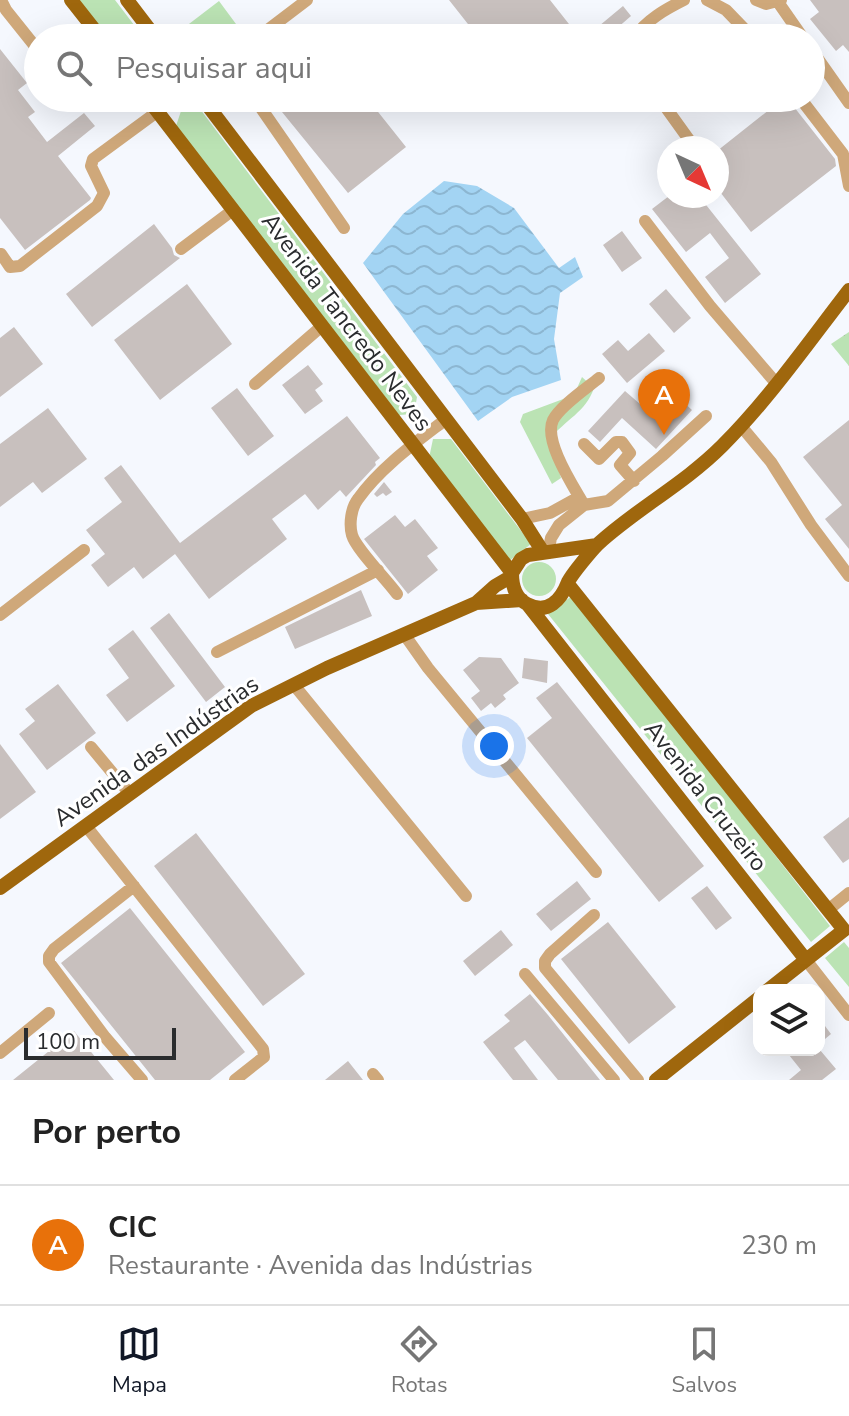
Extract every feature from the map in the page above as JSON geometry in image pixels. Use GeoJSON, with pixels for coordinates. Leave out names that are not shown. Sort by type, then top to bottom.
{"type":"FeatureCollection","features":[{"type":"Feature","properties":{"kind":"main road"},"geometry":{"type":"LineString","coordinates":[[71,0],[90,24]]}},
{"type":"Feature","properties":{"kind":"main road"},"geometry":{"type":"LineString","coordinates":[[127,0],[145,24]]}},
{"type":"Feature","properties":{"kind":"main road","name":"Avenida Tancredo Neves"},"geometry":{"type":"LineString","coordinates":[[158,112],[512,575]]}},
{"type":"Feature","properties":{"kind":"main road","name":"Avenida Tancredo Neves"},"geometry":{"type":"LineString","coordinates":[[213,112],[547,553]]}},
{"type":"Feature","properties":{"kind":"main road"},"geometry":{"type":"LineString","coordinates":[[476,603],[525,603],[537,607],[554,604],[597,545],[687,478],[741,426],[849,290]]}},
{"type":"Feature","properties":{"kind":"main road"},"geometry":{"type":"LineString","coordinates":[[476,603],[512,575],[528,555],[597,545]]}},
{"type":"Feature","properties":{"kind":"main road"},"geometry":{"type":"LineString","coordinates":[[547,553],[564,565],[568,582]]}},
{"type":"Feature","properties":{"kind":"main road"},"geometry":{"type":"LineString","coordinates":[[512,575],[514,588],[525,603]]}},
{"type":"Feature","properties":{"kind":"main road","name":"Avenida Cruzeiro"},"geometry":{"type":"LineString","coordinates":[[568,582],[846,934]]}},
{"type":"Feature","properties":{"kind":"main road","name":"Avenida das Indústrias"},"geometry":{"type":"LineString","coordinates":[[0,888],[251,706],[476,603]]}},
{"type":"Feature","properties":{"kind":"main road","name":"Avenida Cruzeiro"},"geometry":{"type":"LineString","coordinates":[[525,603],[806,960]]}},
{"type":"Feature","properties":{"kind":"main road"},"geometry":{"type":"LineString","coordinates":[[776,984],[846,934]]}},
{"type":"Feature","properties":{"kind":"main road"},"geometry":{"type":"LineString","coordinates":[[656,1080],[753,1003]]}},
{"type":"Feature","properties":{"kind":"street"},"geometry":{"type":"LineString","coordinates":[[1,0],[24,32]]}},
{"type":"Feature","properties":{"kind":"street"},"geometry":{"type":"LineString","coordinates":[[275,24],[307,0]]}},
{"type":"Feature","properties":{"kind":"street"},"geometry":{"type":"LineString","coordinates":[[647,24],[684,0]]}},
{"type":"Feature","properties":{"kind":"street"},"geometry":{"type":"LineString","coordinates":[[707,0],[726,10],[740,24]]}},
{"type":"Feature","properties":{"kind":"street"},"geometry":{"type":"LineString","coordinates":[[756,0],[766,4],[780,1],[794,24]]}},
{"type":"Feature","properties":{"kind":"street"},"geometry":{"type":"LineString","coordinates":[[825,69],[849,103]]}},
{"type":"Feature","properties":{"kind":"street"},"geometry":{"type":"LineString","coordinates":[[1,254],[10,267],[20,266],[97,206],[104,193],[91,166],[93,159],[158,112]]}},
{"type":"Feature","properties":{"kind":"street"},"geometry":{"type":"LineString","coordinates":[[264,112],[344,228]]}},
{"type":"Feature","properties":{"kind":"street"},"geometry":{"type":"LineString","coordinates":[[669,112],[686,136]]}},
{"type":"Feature","properties":{"kind":"street"},"geometry":{"type":"LineString","coordinates":[[811,112],[843,154],[849,186]]}},
{"type":"Feature","properties":{"kind":"street"},"geometry":{"type":"LineString","coordinates":[[181,249],[233,210]]}},
{"type":"Feature","properties":{"kind":"street"},"geometry":{"type":"LineString","coordinates":[[645,221],[710,306],[776,383]]}},
{"type":"Feature","properties":{"kind":"street"},"geometry":{"type":"LineString","coordinates":[[255,384],[322,326]]}},
{"type":"Feature","properties":{"kind":"street"},"geometry":{"type":"LineString","coordinates":[[582,501],[563,468],[551,429],[552,420],[599,378]]}},
{"type":"Feature","properties":{"kind":"street"},"geometry":{"type":"LineString","coordinates":[[522,519],[582,501],[608,501],[706,416]]}},
{"type":"Feature","properties":{"kind":"street"},"geometry":{"type":"LineString","coordinates":[[397,594],[352,535],[353,508],[356,500],[413,445],[445,420]]}},
{"type":"Feature","properties":{"kind":"street"},"geometry":{"type":"LineString","coordinates":[[741,426],[771,462],[811,525],[849,576]]}},
{"type":"Feature","properties":{"kind":"street"},"geometry":{"type":"LineString","coordinates":[[584,444],[599,459],[610,469],[620,465],[630,453],[619,441],[599,459]]}},
{"type":"Feature","properties":{"kind":"street"},"geometry":{"type":"LineString","coordinates":[[620,465],[634,481]]}},
{"type":"Feature","properties":{"kind":"street"},"geometry":{"type":"LineString","coordinates":[[547,553],[554,531],[582,501]]}},
{"type":"Feature","properties":{"kind":"street"},"geometry":{"type":"LineString","coordinates":[[0,615],[84,550]]}},
{"type":"Feature","properties":{"kind":"street"},"geometry":{"type":"LineString","coordinates":[[217,652],[378,570]]}},
{"type":"Feature","properties":{"kind":"street"},"geometry":{"type":"LineString","coordinates":[[404,634],[428,668],[596,872]]}},
{"type":"Feature","properties":{"kind":"street"},"geometry":{"type":"LineString","coordinates":[[294,685],[466,896]]}},
{"type":"Feature","properties":{"kind":"street"},"geometry":{"type":"LineString","coordinates":[[91,747],[130,794]]}},
{"type":"Feature","properties":{"kind":"street"},"geometry":{"type":"LineString","coordinates":[[86,826],[263,1049],[264,1057],[235,1080]]}},
{"type":"Feature","properties":{"kind":"street"},"geometry":{"type":"LineString","coordinates":[[134,886],[54,949],[49,962],[105,1037],[142,1080]]}},
{"type":"Feature","properties":{"kind":"street"},"geometry":{"type":"LineString","coordinates":[[828,910],[849,893]]}},
{"type":"Feature","properties":{"kind":"street"},"geometry":{"type":"LineString","coordinates":[[594,915],[550,954],[545,968],[638,1080]]}},
{"type":"Feature","properties":{"kind":"street","name":"Avenida Cruzeiro"},"geometry":{"type":"LineString","coordinates":[[806,960],[849,1015]]}},
{"type":"Feature","properties":{"kind":"street"},"geometry":{"type":"LineString","coordinates":[[525,974],[614,1080]]}},
{"type":"Feature","properties":{"kind":"street"},"geometry":{"type":"LineString","coordinates":[[0,1053],[49,1013]]}},
{"type":"Feature","properties":{"kind":"green space"},"geometry":{"type":"Polygon","coordinates":[[[78,0],[115,0],[133,24],[97,24],[78,0]]]}},
{"type":"Feature","properties":{"kind":"green space"},"geometry":{"type":"Polygon","coordinates":[[[219,1],[236,24],[189,24],[219,1]]]}},
{"type":"Feature","properties":{"kind":"green space"},"geometry":{"type":"Polygon","coordinates":[[[181,112],[202,112],[417,397],[414,414],[399,415],[176,126],[181,112]]]}},
{"type":"Feature","properties":{"kind":"green space"},"geometry":{"type":"Polygon","coordinates":[[[849,332],[849,366],[831,344],[849,332]]]}},
{"type":"Feature","properties":{"kind":"green space"},"geometry":{"type":"Polygon","coordinates":[[[582,377],[594,388],[581,410],[550,439],[561,478],[552,484],[520,422],[523,414],[574,395],[582,377]]]}},
{"type":"Feature","properties":{"kind":"green space"},"geometry":{"type":"Polygon","coordinates":[[[433,439],[451,439],[531,544],[509,561],[429,458],[433,439]]]}},
{"type":"Feature","properties":{"kind":"green space"},"geometry":{"type":"Polygon","coordinates":[[[539,562],[551,567],[556,579],[551,591],[539,596],[527,591],[522,579],[527,567],[539,562]]]}},
{"type":"Feature","properties":{"kind":"green space"},"geometry":{"type":"Polygon","coordinates":[[[573,595],[830,926],[811,942],[548,614],[573,595]]]}},
{"type":"Feature","properties":{"kind":"green space"},"geometry":{"type":"Polygon","coordinates":[[[844,942],[849,948],[849,987],[825,958],[844,942]]]}},
{"type":"Feature","properties":{"kind":"water"},"geometry":{"type":"Polygon","coordinates":[[[444,181],[477,186],[514,208],[559,268],[575,257],[583,277],[560,293],[554,339],[561,380],[512,397],[478,421],[363,263],[403,214],[444,181]]]}},
{"type":"Feature","properties":{"kind":"building"},"geometry":{"type":"Polygon","coordinates":[[[449,0],[550,0],[569,24],[468,24],[449,0]]]}},
{"type":"Feature","properties":{"kind":"building"},"geometry":{"type":"Polygon","coordinates":[[[810,0],[849,0],[849,52],[843,45],[836,51],[825,37],[825,24],[814,24],[810,19],[819,12],[810,0]]]}},
{"type":"Feature","properties":{"kind":"building"},"geometry":{"type":"Polygon","coordinates":[[[623,6],[631,16],[622,24],[601,24],[623,6]]]}},
{"type":"Feature","properties":{"kind":"building"},"geometry":{"type":"Polygon","coordinates":[[[0,49],[24,79],[24,85],[18,90],[24,98],[24,112],[35,112],[28,117],[47,142],[84,113],[95,126],[58,156],[90,200],[25,250],[0,218],[0,49]]]}},
{"type":"Feature","properties":{"kind":"building"},"geometry":{"type":"Polygon","coordinates":[[[282,112],[378,112],[406,147],[348,193],[282,112]]]}},
{"type":"Feature","properties":{"kind":"building"},"geometry":{"type":"Polygon","coordinates":[[[766,112],[798,112],[835,159],[836,166],[751,232],[729,204],[729,142],[766,112]]]}},
{"type":"Feature","properties":{"kind":"building"},"geometry":{"type":"Polygon","coordinates":[[[657,205],[657,208],[709,208],[761,274],[725,303],[705,277],[729,258],[710,233],[686,252],[652,209],[657,205]]]}},
{"type":"Feature","properties":{"kind":"building"},"geometry":{"type":"Polygon","coordinates":[[[154,224],[174,255],[180,258],[92,327],[66,294],[154,224]]]}},
{"type":"Feature","properties":{"kind":"building"},"geometry":{"type":"Polygon","coordinates":[[[622,231],[642,258],[622,272],[603,245],[622,231]]]}},
{"type":"Feature","properties":{"kind":"building"},"geometry":{"type":"Polygon","coordinates":[[[187,284],[232,344],[160,400],[114,340],[187,284]]]}},
{"type":"Feature","properties":{"kind":"building"},"geometry":{"type":"Polygon","coordinates":[[[666,289],[691,318],[674,333],[649,304],[666,289]]]}},
{"type":"Feature","properties":{"kind":"building"},"geometry":{"type":"Polygon","coordinates":[[[14,327],[43,364],[0,397],[0,338],[14,327]]]}},
{"type":"Feature","properties":{"kind":"building"},"geometry":{"type":"Polygon","coordinates":[[[649,333],[665,351],[627,383],[602,354],[618,340],[628,351],[649,333]]]}},
{"type":"Feature","properties":{"kind":"building"},"geometry":{"type":"Polygon","coordinates":[[[308,365],[323,384],[315,390],[323,401],[305,414],[282,385],[308,365]]]}},
{"type":"Feature","properties":{"kind":"building"},"geometry":{"type":"Polygon","coordinates":[[[661,382],[692,410],[656,449],[622,418],[600,442],[588,431],[625,391],[640,404],[661,382]]]}},
{"type":"Feature","properties":{"kind":"building"},"geometry":{"type":"Polygon","coordinates":[[[237,388],[274,436],[248,456],[211,408],[237,388]]]}},
{"type":"Feature","properties":{"kind":"building"},"geometry":{"type":"Polygon","coordinates":[[[48,408],[87,459],[42,493],[33,482],[0,507],[0,444],[48,408]]]}},
{"type":"Feature","properties":{"kind":"building"},"geometry":{"type":"Polygon","coordinates":[[[347,416],[380,458],[376,465],[346,497],[340,490],[318,510],[305,494],[272,519],[287,539],[209,599],[175,554],[143,579],[134,567],[108,587],[91,565],[105,554],[86,530],[122,502],[104,478],[121,465],[180,543],[347,416]]]}},
{"type":"Feature","properties":{"kind":"building"},"geometry":{"type":"Polygon","coordinates":[[[849,420],[849,549],[825,519],[842,505],[803,457],[849,420]]]}},
{"type":"Feature","properties":{"kind":"building"},"geometry":{"type":"Polygon","coordinates":[[[384,482],[392,492],[377,497],[374,494],[384,482]]]}},
{"type":"Feature","properties":{"kind":"building"},"geometry":{"type":"Polygon","coordinates":[[[395,515],[405,527],[415,519],[438,548],[427,556],[438,570],[408,594],[364,539],[395,515]]]}},
{"type":"Feature","properties":{"kind":"building"},"geometry":{"type":"Polygon","coordinates":[[[361,590],[372,616],[295,649],[285,627],[361,590]]]}},
{"type":"Feature","properties":{"kind":"building"},"geometry":{"type":"Polygon","coordinates":[[[169,613],[225,687],[206,702],[150,628],[169,613]]]}},
{"type":"Feature","properties":{"kind":"building"},"geometry":{"type":"Polygon","coordinates":[[[133,630],[175,686],[127,722],[106,695],[129,678],[108,649],[133,630]]]}},
{"type":"Feature","properties":{"kind":"building"},"geometry":{"type":"Polygon","coordinates":[[[479,657],[501,658],[519,683],[503,695],[506,699],[495,708],[491,703],[481,711],[471,698],[480,691],[463,670],[479,657]]]}},
{"type":"Feature","properties":{"kind":"building"},"geometry":{"type":"Polygon","coordinates":[[[524,658],[548,661],[547,683],[522,678],[524,658]]]}},
{"type":"Feature","properties":{"kind":"building"},"geometry":{"type":"Polygon","coordinates":[[[557,682],[704,866],[659,902],[527,738],[552,718],[536,698],[557,682]]]}},
{"type":"Feature","properties":{"kind":"building"},"geometry":{"type":"Polygon","coordinates":[[[58,684],[96,733],[47,770],[19,734],[35,721],[25,709],[58,684]]]}},
{"type":"Feature","properties":{"kind":"building"},"geometry":{"type":"Polygon","coordinates":[[[0,744],[36,792],[0,819],[0,744]]]}},
{"type":"Feature","properties":{"kind":"building"},"geometry":{"type":"Polygon","coordinates":[[[849,817],[849,859],[843,863],[823,837],[849,817]]]}},
{"type":"Feature","properties":{"kind":"building"},"geometry":{"type":"Polygon","coordinates":[[[196,833],[305,974],[263,1006],[154,866],[196,833]]]}},
{"type":"Feature","properties":{"kind":"building"},"geometry":{"type":"Polygon","coordinates":[[[577,881],[591,899],[551,931],[536,914],[577,881]]]}},
{"type":"Feature","properties":{"kind":"building"},"geometry":{"type":"Polygon","coordinates":[[[707,886],[732,918],[716,930],[691,898],[707,886]]]}},
{"type":"Feature","properties":{"kind":"building"},"geometry":{"type":"Polygon","coordinates":[[[130,908],[245,1052],[210,1080],[155,1080],[61,963],[130,908]]]}},
{"type":"Feature","properties":{"kind":"building"},"geometry":{"type":"Polygon","coordinates":[[[608,922],[676,1007],[629,1044],[561,959],[608,922]]]}},
{"type":"Feature","properties":{"kind":"building"},"geometry":{"type":"Polygon","coordinates":[[[501,930],[513,945],[475,976],[463,961],[501,930]]]}},
{"type":"Feature","properties":{"kind":"building"},"geometry":{"type":"Polygon","coordinates":[[[530,994],[600,1080],[558,1080],[525,1040],[514,1048],[538,1080],[513,1080],[483,1042],[510,1021],[504,1015],[530,994]]]}},
{"type":"Feature","properties":{"kind":"building"},"geometry":{"type":"Polygon","coordinates":[[[74,1031],[114,1080],[13,1080],[74,1031]]]}},
{"type":"Feature","properties":{"kind":"building"},"geometry":{"type":"Polygon","coordinates":[[[790,1056],[825,1056],[836,1069],[822,1080],[789,1080],[801,1070],[790,1056]]]}},
{"type":"Feature","properties":{"kind":"building"},"geometry":{"type":"Polygon","coordinates":[[[348,1061],[363,1080],[325,1080],[348,1061]]]}},
{"type":"Feature","properties":{"kind":"place","name":"CIC"},"geometry":{"type":"Point","coordinates":[664,435]}}]}
